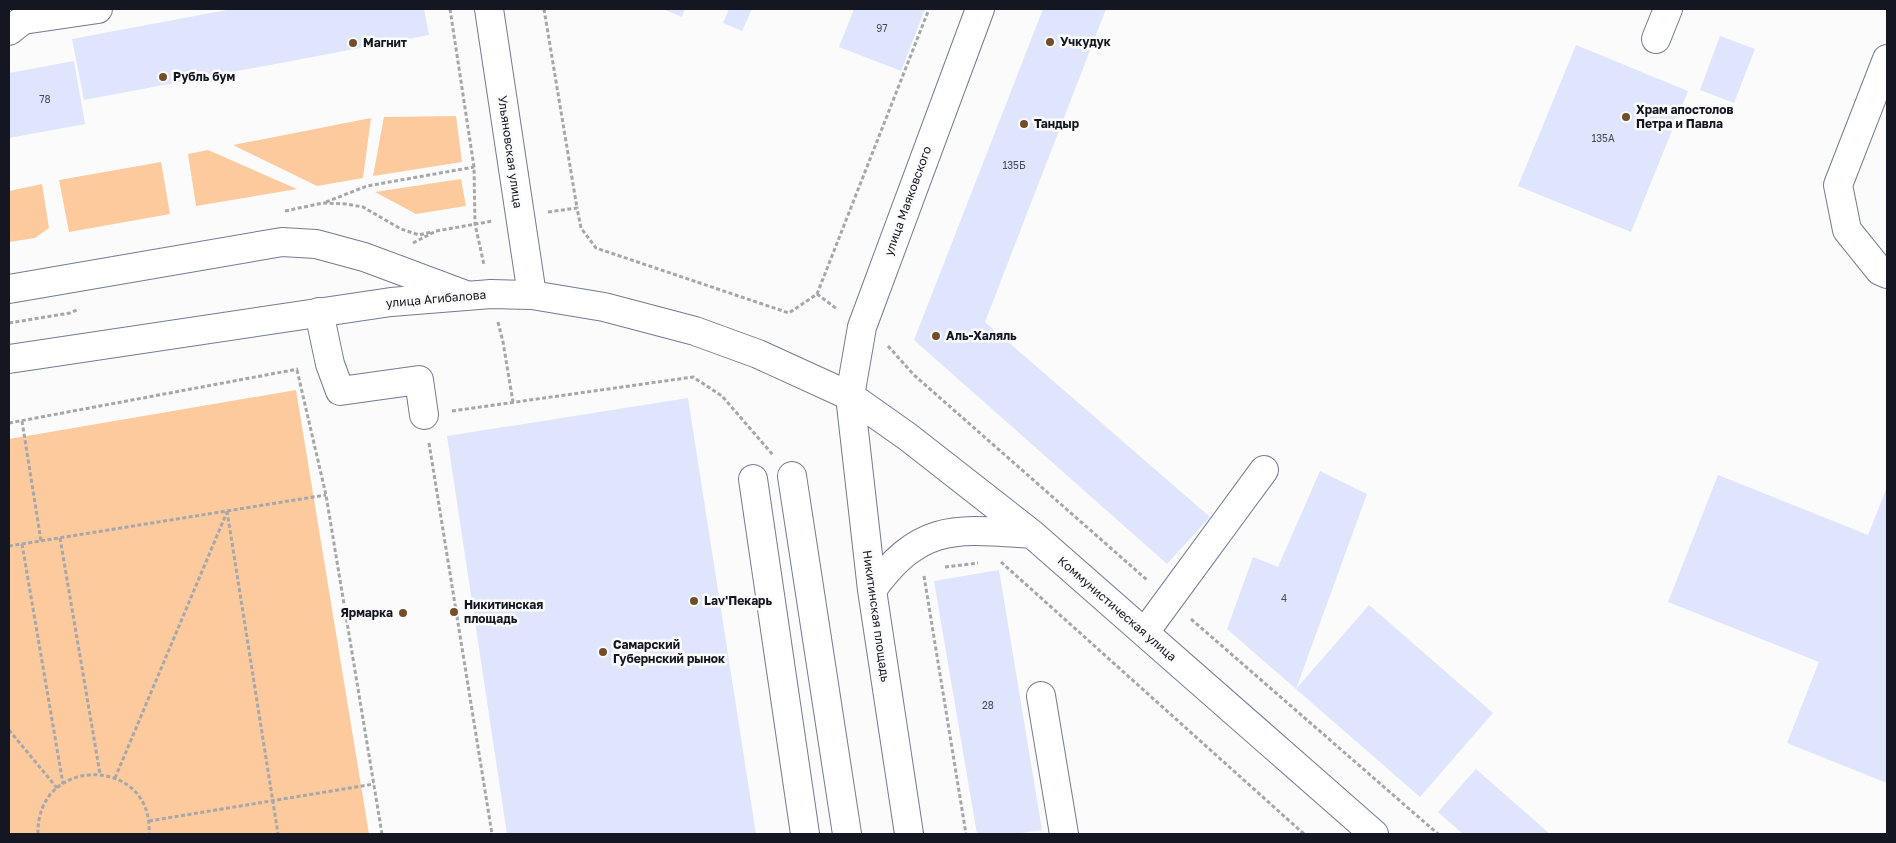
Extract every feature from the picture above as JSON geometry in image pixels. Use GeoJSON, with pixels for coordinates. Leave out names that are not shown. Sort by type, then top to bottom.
{"type":"FeatureCollection","features":[{"type":"Feature","properties":{"kind":"main road"},"geometry":{"type":"LineString","coordinates":[[9,31],[23,20],[98,9]]}},
{"type":"Feature","properties":{"kind":"main road","name":"Ульяновская улица"},"geometry":{"type":"LineString","coordinates":[[489,9],[532,295]]}},
{"type":"Feature","properties":{"kind":"main road","name":"улица Маяковского"},"geometry":{"type":"LineString","coordinates":[[850,396],[862,328],[980,9]]}},
{"type":"Feature","properties":{"kind":"main road"},"geometry":{"type":"LineString","coordinates":[[1656,39],[1668,9]]}},
{"type":"Feature","properties":{"kind":"main road"},"geometry":{"type":"LineString","coordinates":[[1887,59],[1838,185],[1847,230],[1880,271],[1887,274]]}},
{"type":"Feature","properties":{"kind":"main road"},"geometry":{"type":"LineString","coordinates":[[9,289],[282,242],[316,244],[348,252],[466,296]]}},
{"type":"Feature","properties":{"kind":"main road","name":"улица Агибалова"},"geometry":{"type":"LineString","coordinates":[[9,359],[391,302],[490,294],[532,295],[604,307],[695,331],[758,354],[850,396]]}},
{"type":"Feature","properties":{"kind":"main road"},"geometry":{"type":"LineString","coordinates":[[319,312],[330,364],[340,391],[419,380],[424,415]]}},
{"type":"Feature","properties":{"kind":"main road","name":"Коммунистическая улица"},"geometry":{"type":"LineString","coordinates":[[850,396],[916,442],[1032,534],[1374,834]]}},
{"type":"Feature","properties":{"kind":"main road","name":"Никитинская площадь"},"geometry":{"type":"LineString","coordinates":[[850,396],[872,590],[908,834]]}},
{"type":"Feature","properties":{"kind":"main road"},"geometry":{"type":"LineString","coordinates":[[1145,632],[1264,470]]}},
{"type":"Feature","properties":{"kind":"main road"},"geometry":{"type":"LineString","coordinates":[[792,476],[847,834]]}},
{"type":"Feature","properties":{"kind":"main road"},"geometry":{"type":"LineString","coordinates":[[753,479],[805,834]]}},
{"type":"Feature","properties":{"kind":"main road"},"geometry":{"type":"LineString","coordinates":[[872,590],[886,570],[919,542],[941,533],[973,530],[1032,534]]}},
{"type":"Feature","properties":{"kind":"main road"},"geometry":{"type":"LineString","coordinates":[[1040,696],[1064,834]]}},
{"type":"Feature","properties":{"kind":"path"},"geometry":{"type":"LineString","coordinates":[[450,9],[474,167],[475,224]]}},
{"type":"Feature","properties":{"kind":"path"},"geometry":{"type":"LineString","coordinates":[[544,9],[576,208]]}},
{"type":"Feature","properties":{"kind":"path"},"geometry":{"type":"LineString","coordinates":[[323,203],[367,186],[474,167]]}},
{"type":"Feature","properties":{"kind":"path"},"geometry":{"type":"LineString","coordinates":[[817,294],[886,344],[914,376],[1438,834]]}},
{"type":"Feature","properties":{"kind":"path"},"geometry":{"type":"LineString","coordinates":[[9,423],[330,364]]}},
{"type":"Feature","properties":{"kind":"path"},"geometry":{"type":"LineString","coordinates":[[297,370],[326,495],[382,834]]}},
{"type":"Feature","properties":{"kind":"path"},"geometry":{"type":"LineString","coordinates":[[492,834],[424,415],[693,376],[722,396],[792,476]]}},
{"type":"Feature","properties":{"kind":"path"},"geometry":{"type":"LineString","coordinates":[[22,421],[41,541]]}},
{"type":"Feature","properties":{"kind":"path"},"geometry":{"type":"LineString","coordinates":[[9,546],[326,495]]}},
{"type":"Feature","properties":{"kind":"path"},"geometry":{"type":"LineString","coordinates":[[115,778],[227,511]]}},
{"type":"Feature","properties":{"kind":"path"},"geometry":{"type":"LineString","coordinates":[[227,511],[278,834]]}},
{"type":"Feature","properties":{"kind":"path"},"geometry":{"type":"LineString","coordinates":[[60,538],[100,774]]}},
{"type":"Feature","properties":{"kind":"path"},"geometry":{"type":"LineString","coordinates":[[22,544],[63,784]]}},
{"type":"Feature","properties":{"kind":"path"},"geometry":{"type":"LineString","coordinates":[[9,730],[57,788]]}},
{"type":"Feature","properties":{"kind":"path"},"geometry":{"type":"LineString","coordinates":[[38,834],[41,811],[47,799],[57,788],[79,776],[100,774],[115,778],[132,788],[144,804],[149,821],[149,834]]}},
{"type":"Feature","properties":{"kind":"path"},"geometry":{"type":"LineString","coordinates":[[149,821],[374,784]]}},
{"type":"Feature","properties":{"kind":"shaded area"},"geometry":{"type":"Polygon","coordinates":[[[456,116],[462,162],[373,176],[384,117],[456,116]]]}},
{"type":"Feature","properties":{"kind":"shaded area"},"geometry":{"type":"Polygon","coordinates":[[[371,118],[363,178],[317,186],[233,145],[371,118]]]}},
{"type":"Feature","properties":{"kind":"shaded area"},"geometry":{"type":"Polygon","coordinates":[[[208,150],[297,189],[196,206],[188,154],[208,150]]]}},
{"type":"Feature","properties":{"kind":"shaded area"},"geometry":{"type":"Polygon","coordinates":[[[161,162],[170,214],[69,232],[59,180],[161,162]]]}},
{"type":"Feature","properties":{"kind":"shaded area"},"geometry":{"type":"Polygon","coordinates":[[[461,179],[466,206],[416,214],[375,192],[461,179]]]}},
{"type":"Feature","properties":{"kind":"shaded area"},"geometry":{"type":"Polygon","coordinates":[[[42,184],[49,228],[35,238],[9,242],[9,191],[42,184]]]}},
{"type":"Feature","properties":{"kind":"shaded area"},"geometry":{"type":"Polygon","coordinates":[[[296,390],[369,834],[9,834],[9,439],[296,390]]]}},
{"type":"Feature","properties":{"kind":"building"},"geometry":{"type":"Polygon","coordinates":[[[232,9],[424,9],[429,35],[84,100],[72,39],[232,9]]]}},
{"type":"Feature","properties":{"kind":"building"},"geometry":{"type":"Polygon","coordinates":[[[663,9],[685,9],[682,17],[663,9]]]}},
{"type":"Feature","properties":{"kind":"building"},"geometry":{"type":"Polygon","coordinates":[[[729,9],[752,9],[742,31],[723,23],[729,9]]]}},
{"type":"Feature","properties":{"kind":"building"},"geometry":{"type":"Polygon","coordinates":[[[854,9],[925,9],[901,71],[839,47],[854,9]]]}},
{"type":"Feature","properties":{"kind":"building"},"geometry":{"type":"Polygon","coordinates":[[[1043,9],[1106,9],[985,322],[1210,517],[1167,564],[914,340],[1043,9]]]}},
{"type":"Feature","properties":{"kind":"building"},"geometry":{"type":"Polygon","coordinates":[[[1720,36],[1755,49],[1734,103],[1700,90],[1720,36]]]}},
{"type":"Feature","properties":{"kind":"building"},"geometry":{"type":"Polygon","coordinates":[[[1576,45],[1688,91],[1631,232],[1518,186],[1576,45]]]}},
{"type":"Feature","properties":{"kind":"building"},"geometry":{"type":"Polygon","coordinates":[[[74,61],[85,124],[9,138],[9,73],[74,61]]]}},
{"type":"Feature","properties":{"kind":"building","name":"Самарский Губернский рынок"},"geometry":{"type":"Polygon","coordinates":[[[688,398],[756,834],[507,834],[447,436],[688,398]]]}},
{"type":"Feature","properties":{"kind":"building"},"geometry":{"type":"Polygon","coordinates":[[[1320,471],[1367,494],[1296,689],[1227,629],[1253,557],[1278,567],[1320,471]]]}},
{"type":"Feature","properties":{"kind":"building"},"geometry":{"type":"Polygon","coordinates":[[[1718,475],[1868,535],[1887,487],[1887,783],[1787,743],[1819,662],[1668,602],[1718,475]]]}},
{"type":"Feature","properties":{"kind":"building"},"geometry":{"type":"Polygon","coordinates":[[[999,570],[1042,830],[1015,834],[977,834],[934,581],[999,570]]]}},
{"type":"Feature","properties":{"kind":"building"},"geometry":{"type":"Polygon","coordinates":[[[1369,605],[1493,713],[1420,797],[1296,689],[1369,605]]]}},
{"type":"Feature","properties":{"kind":"building"},"geometry":{"type":"Polygon","coordinates":[[[1476,769],[1550,834],[1463,834],[1438,812],[1476,769]]]}},
{"type":"Feature","properties":{"kind":"place","name":"Учкудук"},"geometry":{"type":"Point","coordinates":[1050,42]}},
{"type":"Feature","properties":{"kind":"place","name":"Магнит"},"geometry":{"type":"Point","coordinates":[353,43]}},
{"type":"Feature","properties":{"kind":"place","name":"Рубль бум"},"geometry":{"type":"Point","coordinates":[163,77]}},
{"type":"Feature","properties":{"kind":"place","name":"Храм апостолов Петра и Павла"},"geometry":{"type":"Point","coordinates":[1626,117]}},
{"type":"Feature","properties":{"kind":"place","name":"Тандыр"},"geometry":{"type":"Point","coordinates":[1024,124]}},
{"type":"Feature","properties":{"kind":"place","name":"Аль-Халяль"},"geometry":{"type":"Point","coordinates":[936,336]}},
{"type":"Feature","properties":{"kind":"place","name":"Lav'Пекарь"},"geometry":{"type":"Point","coordinates":[694,601]}},
{"type":"Feature","properties":{"kind":"place","name":"Никитинская площадь"},"geometry":{"type":"Point","coordinates":[454,612]}},
{"type":"Feature","properties":{"kind":"place","name":"Ярмарка"},"geometry":{"type":"Point","coordinates":[403,613]}},
{"type":"Feature","properties":{"kind":"place","name":"Самарский Губернский рынок"},"geometry":{"type":"Point","coordinates":[603,652]}}]}
